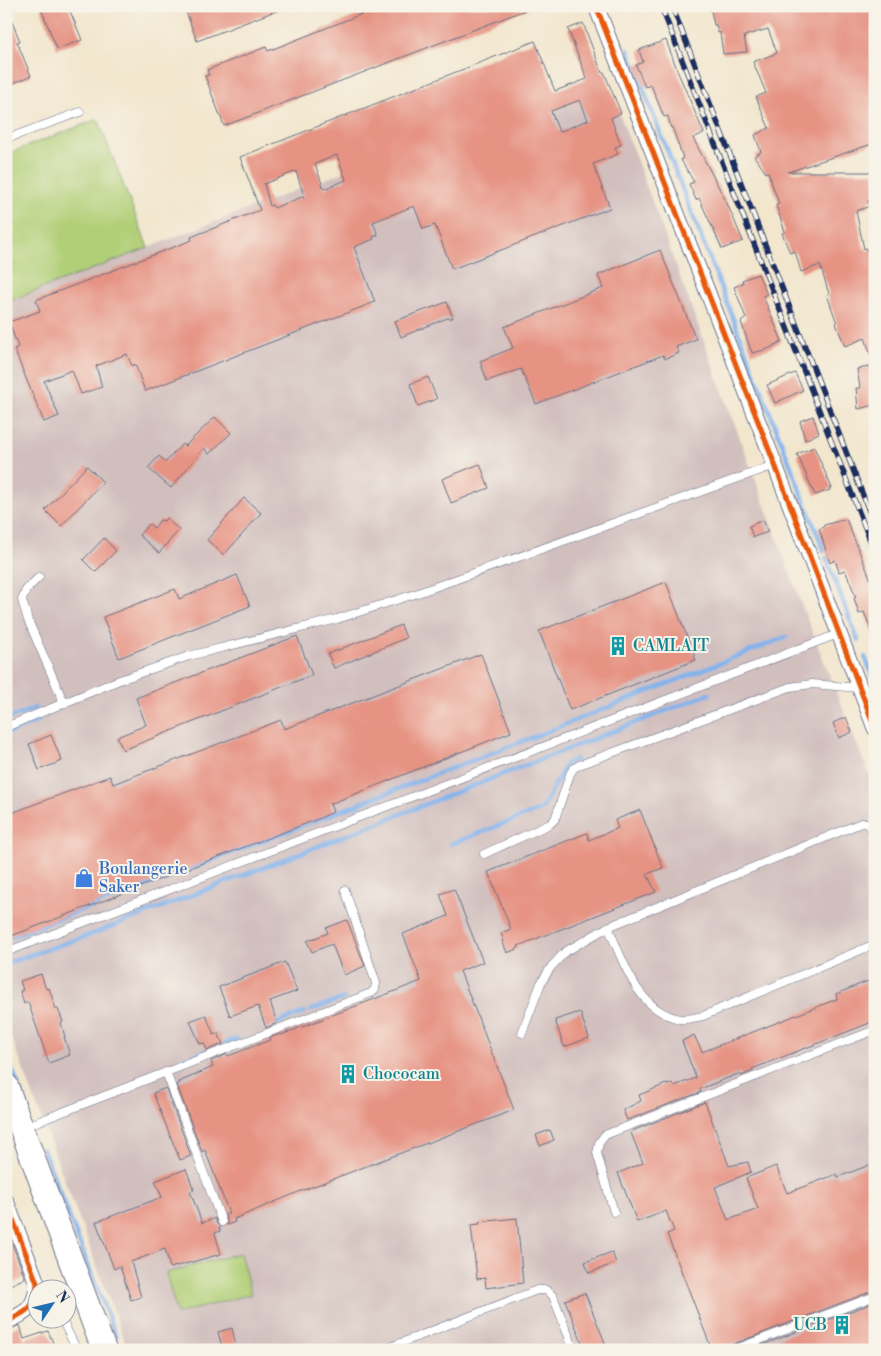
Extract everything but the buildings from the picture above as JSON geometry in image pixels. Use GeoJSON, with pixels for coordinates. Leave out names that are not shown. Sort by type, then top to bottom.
{"type":"FeatureCollection","features":[{"type":"Feature","properties":{"kind":"main road"},"geometry":{"type":"LineString","coordinates":[[6,1086],[15,1124],[104,1350]]}},
{"type":"Feature","properties":{"kind":"street"},"geometry":{"type":"LineString","coordinates":[[596,6],[875,728]]}},
{"type":"Feature","properties":{"kind":"street"},"geometry":{"type":"LineString","coordinates":[[6,1201],[36,1278]]}},
{"type":"Feature","properties":{"kind":"street"},"geometry":{"type":"LineString","coordinates":[[6,1322],[28,1310]]}},
{"type":"Feature","properties":{"kind":"lane"},"geometry":{"type":"LineString","coordinates":[[6,139],[80,112]]}},
{"type":"Feature","properties":{"kind":"lane"},"geometry":{"type":"LineString","coordinates":[[6,727],[117,681],[189,656],[337,619],[418,593],[774,465]]}},
{"type":"Feature","properties":{"kind":"lane"},"geometry":{"type":"LineString","coordinates":[[40,577],[26,590],[22,600],[28,620],[64,703]]}},
{"type":"Feature","properties":{"kind":"lane"},"geometry":{"type":"LineString","coordinates":[[6,952],[838,634]]}},
{"type":"Feature","properties":{"kind":"lane"},"geometry":{"type":"LineString","coordinates":[[484,854],[550,824],[556,819],[570,774],[579,765],[790,687],[812,684],[858,688]]}},
{"type":"Feature","properties":{"kind":"lane"},"geometry":{"type":"LineString","coordinates":[[522,1033],[541,983],[550,967],[566,952],[608,927],[861,823],[867,824],[875,832]]}},
{"type":"Feature","properties":{"kind":"lane"},"geometry":{"type":"LineString","coordinates":[[15,1124],[166,1072],[371,993],[375,989],[376,983],[345,890]]}},
{"type":"Feature","properties":{"kind":"lane"},"geometry":{"type":"LineString","coordinates":[[608,927],[639,993],[659,1012],[682,1020],[703,1016],[875,944]]}},
{"type":"Feature","properties":{"kind":"lane"},"geometry":{"type":"LineString","coordinates":[[614,1212],[597,1153],[598,1143],[606,1135],[875,1030]]}},
{"type":"Feature","properties":{"kind":"lane"},"geometry":{"type":"LineString","coordinates":[[166,1072],[222,1222]]}},
{"type":"Feature","properties":{"kind":"lane"},"geometry":{"type":"LineString","coordinates":[[383,1350],[537,1290],[546,1290],[553,1296],[574,1350]]}},
{"type":"Feature","properties":{"kind":"lane"},"geometry":{"type":"LineString","coordinates":[[732,1350],[875,1296]]}},
{"type":"Feature","properties":{"kind":"lane"},"geometry":{"type":"LineString","coordinates":[[66,1328],[77,1350]]}},
{"type":"Feature","properties":{"kind":"shaded area"},"geometry":{"type":"Polygon","coordinates":[[[604,72],[804,611],[875,790],[875,1350],[128,1350],[6,1023],[6,302],[604,72]]]}},
{"type":"Feature","properties":{"kind":"green space"},"geometry":{"type":"Polygon","coordinates":[[[98,119],[148,248],[6,302],[6,154],[98,119]]]}},
{"type":"Feature","properties":{"kind":"green space"},"geometry":{"type":"Polygon","coordinates":[[[240,1253],[251,1294],[177,1314],[166,1273],[240,1253]]]}},
{"type":"Feature","properties":{"kind":"waterway"},"geometry":{"type":"LineString","coordinates":[[628,50],[824,551]]}},
{"type":"Feature","properties":{"kind":"waterway"},"geometry":{"type":"LineString","coordinates":[[826,558],[858,640]]}},
{"type":"Feature","properties":{"kind":"waterway"},"geometry":{"type":"LineString","coordinates":[[6,939],[531,738],[786,637]]}},
{"type":"Feature","properties":{"kind":"waterway"},"geometry":{"type":"LineString","coordinates":[[865,657],[875,682]]}},
{"type":"Feature","properties":{"kind":"waterway"},"geometry":{"type":"LineString","coordinates":[[6,963],[90,935],[709,694]]}},
{"type":"Feature","properties":{"kind":"waterway"},"geometry":{"type":"LineString","coordinates":[[6,720],[35,708]]}},
{"type":"Feature","properties":{"kind":"waterway"},"geometry":{"type":"LineString","coordinates":[[6,734],[38,721]]}},
{"type":"Feature","properties":{"kind":"waterway"},"geometry":{"type":"LineString","coordinates":[[451,844],[542,809],[566,764],[576,759]]}},
{"type":"Feature","properties":{"kind":"waterway"},"geometry":{"type":"LineString","coordinates":[[311,1010],[344,998]]}},
{"type":"Feature","properties":{"kind":"waterway"},"geometry":{"type":"LineString","coordinates":[[277,1023],[305,1012]]}},
{"type":"Feature","properties":{"kind":"waterway"},"geometry":{"type":"LineString","coordinates":[[180,1061],[237,1039]]}},
{"type":"Feature","properties":{"kind":"waterway"},"geometry":{"type":"LineString","coordinates":[[6,1055],[18,1084]]}},
{"type":"Feature","properties":{"kind":"waterway"},"geometry":{"type":"LineString","coordinates":[[21,1092],[28,1109]]}},
{"type":"Feature","properties":{"kind":"waterway"},"geometry":{"type":"LineString","coordinates":[[43,1149],[116,1337]]}},
{"type":"Feature","properties":{"kind":"railway"},"geometry":{"type":"LineString","coordinates":[[661,6],[875,553]]}},
{"type":"Feature","properties":{"kind":"railway"},"geometry":{"type":"LineString","coordinates":[[672,6],[875,526]]}},
{"type":"Feature","properties":{"kind":"cycle path"},"geometry":{"type":"LineString","coordinates":[[596,6],[775,465],[875,728]]}},
{"type":"Feature","properties":{"kind":"cycle path"},"geometry":{"type":"LineString","coordinates":[[6,1201],[37,1283],[35,1298],[29,1308],[6,1322]]}},
{"type":"Feature","properties":{"kind":"place","name":"CAMLAIT"},"geometry":{"type":"Point","coordinates":[618,646]}},
{"type":"Feature","properties":{"kind":"place","name":"Boulangerie Saker"},"geometry":{"type":"Point","coordinates":[84,878]}},
{"type":"Feature","properties":{"kind":"place","name":"Chococam"},"geometry":{"type":"Point","coordinates":[348,1074]}},
{"type":"Feature","properties":{"kind":"place","name":"UCB"},"geometry":{"type":"Point","coordinates":[842,1325]}}]}
